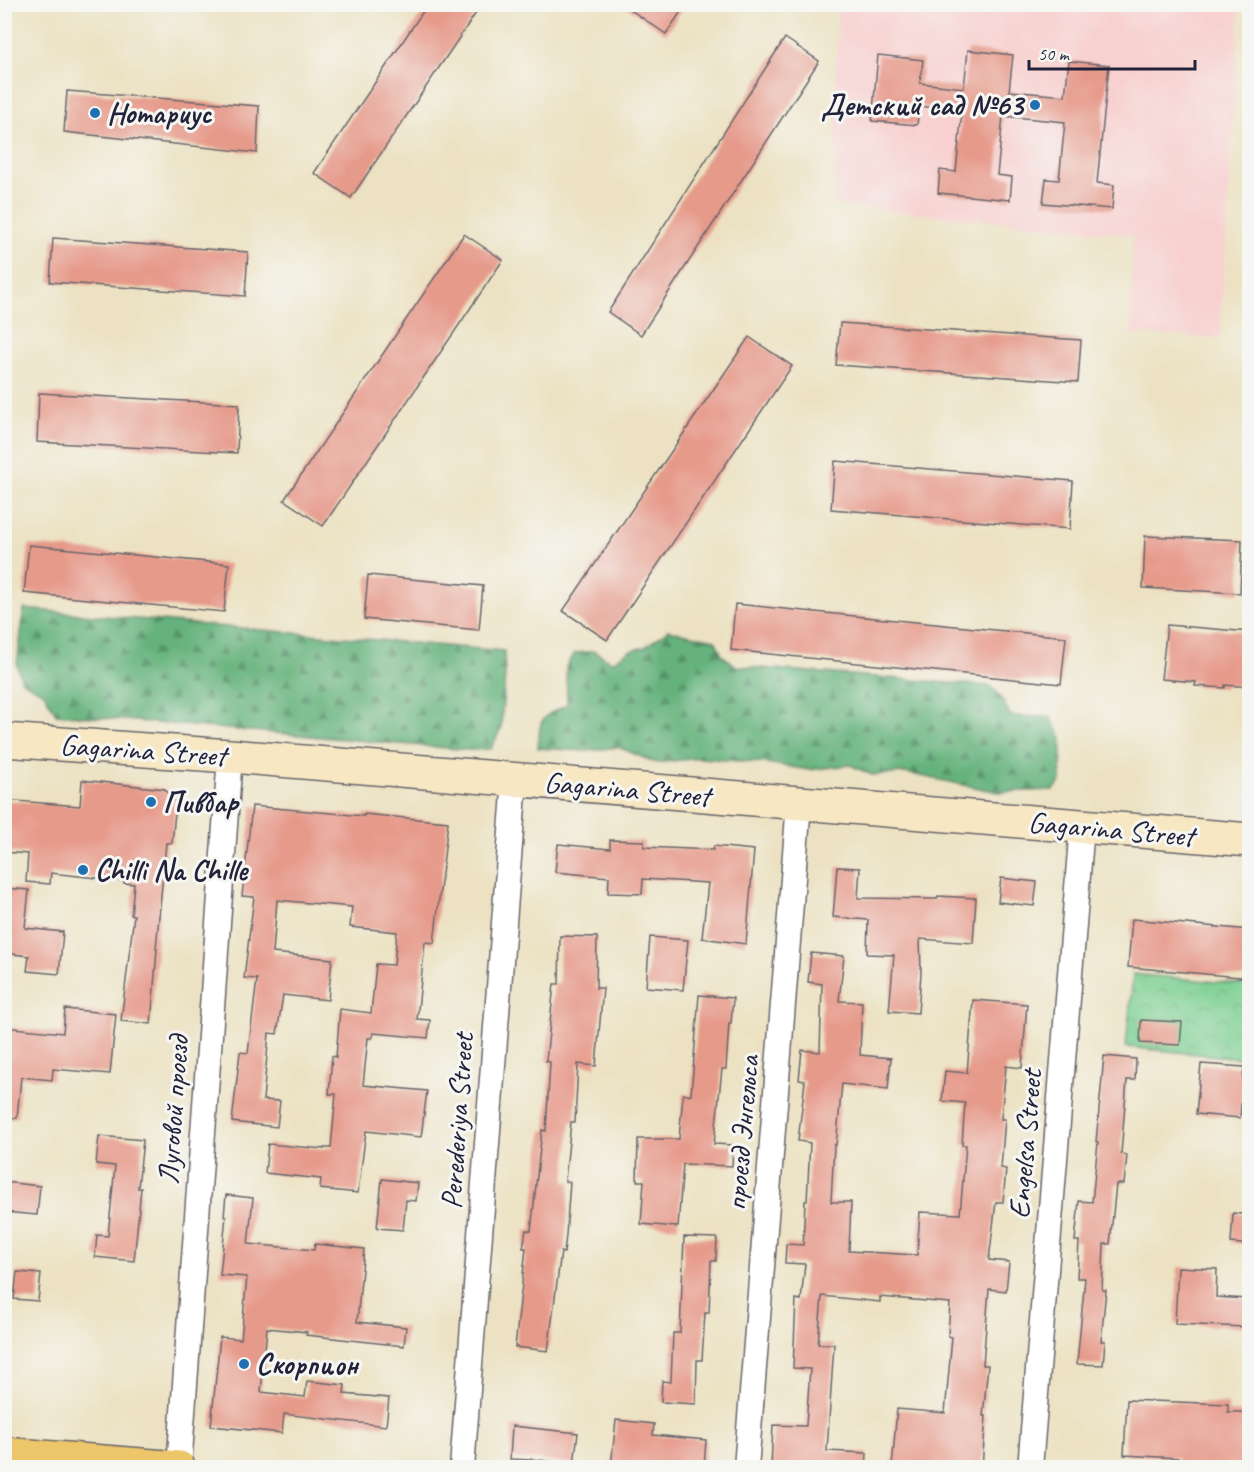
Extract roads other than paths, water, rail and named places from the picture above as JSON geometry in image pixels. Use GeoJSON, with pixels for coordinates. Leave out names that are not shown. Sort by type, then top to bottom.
{"type":"FeatureCollection","features":[{"type":"Feature","properties":{"kind":"highway"},"geometry":{"type":"LineString","coordinates":[[4,1454],[179,1467]]}},
{"type":"Feature","properties":{"kind":"street","name":"Gagarina Street"},"geometry":{"type":"LineString","coordinates":[[4,740],[230,756],[1250,840]]}},
{"type":"Feature","properties":{"kind":"street","name":"Луговой проезд"},"geometry":{"type":"LineString","coordinates":[[179,1467],[230,756]]}},
{"type":"Feature","properties":{"kind":"street","name":"Perederiya Street"},"geometry":{"type":"LineString","coordinates":[[462,1467],[515,780]]}},
{"type":"Feature","properties":{"kind":"street","name":"проезд Энгельса"},"geometry":{"type":"LineString","coordinates":[[746,1467],[799,803]]}},
{"type":"Feature","properties":{"kind":"street","name":"Engelsa Street"},"geometry":{"type":"LineString","coordinates":[[1030,1467],[1082,826]]}},
{"type":"Feature","properties":{"kind":"place","name":"Детский сад №63"},"geometry":{"type":"Point","coordinates":[1035,105]}},
{"type":"Feature","properties":{"kind":"place","name":"Нотариус"},"geometry":{"type":"Point","coordinates":[95,113]}},
{"type":"Feature","properties":{"kind":"place","name":"Пивбар"},"geometry":{"type":"Point","coordinates":[151,802]}},
{"type":"Feature","properties":{"kind":"place","name":"Chilli Na Chille"},"geometry":{"type":"Point","coordinates":[83,870]}},
{"type":"Feature","properties":{"kind":"place","name":"Скорпион"},"geometry":{"type":"Point","coordinates":[244,1364]}}]}
